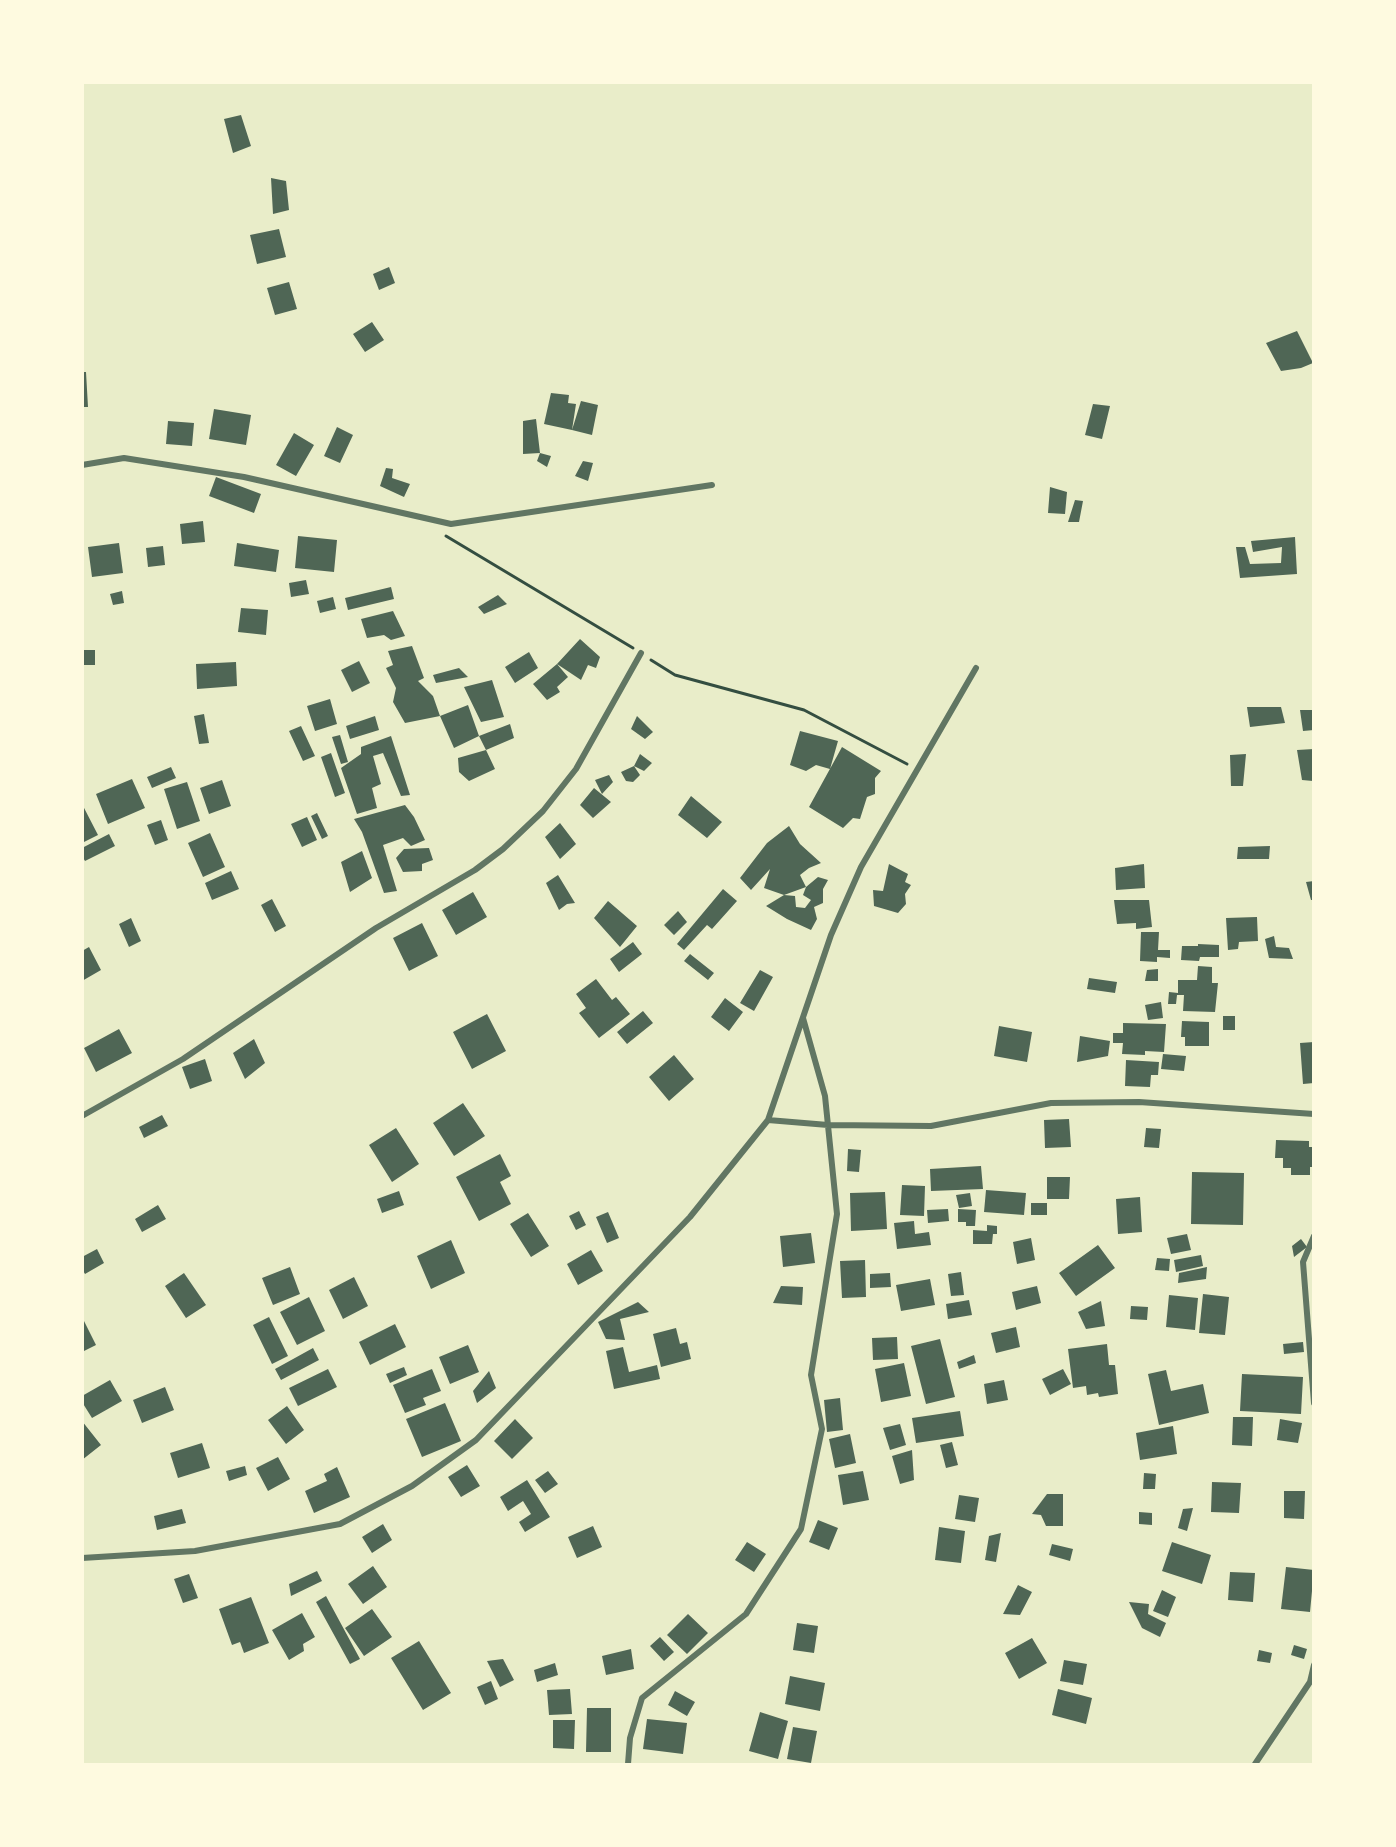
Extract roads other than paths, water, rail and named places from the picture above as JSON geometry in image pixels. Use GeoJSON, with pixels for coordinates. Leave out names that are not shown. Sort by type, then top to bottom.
{"type":"FeatureCollection","features":[{"type":"Feature","properties":{"kind":"street"},"geometry":{"type":"LineString","coordinates":[[82,465],[124,458],[244,477],[451,524],[712,485]]}},
{"type":"Feature","properties":{"kind":"street"},"geometry":{"type":"LineString","coordinates":[[82,1116],[183,1059],[376,928],[474,870],[503,849],[543,811],[576,769],[640,653]]}},
{"type":"Feature","properties":{"kind":"street"},"geometry":{"type":"LineString","coordinates":[[82,1558],[195,1551],[340,1524],[412,1486],[476,1440],[690,1217],[768,1120],[831,935],[861,867],[976,668]]}},
{"type":"Feature","properties":{"kind":"street"},"geometry":{"type":"LineString","coordinates":[[628,1764],[630,1738],[642,1698],[746,1614],[801,1528],[822,1429],[811,1375],[837,1214],[825,1096],[803,1018]]}},
{"type":"Feature","properties":{"kind":"street"},"geometry":{"type":"LineString","coordinates":[[768,1120],[828,1125],[931,1126],[1050,1103],[1139,1102],[1314,1114]]}},
{"type":"Feature","properties":{"kind":"street"},"geometry":{"type":"LineString","coordinates":[[1314,1236],[1303,1262],[1314,1403]]}},
{"type":"Feature","properties":{"kind":"street"},"geometry":{"type":"LineString","coordinates":[[1255,1764],[1310,1682],[1314,1665]]}}]}
